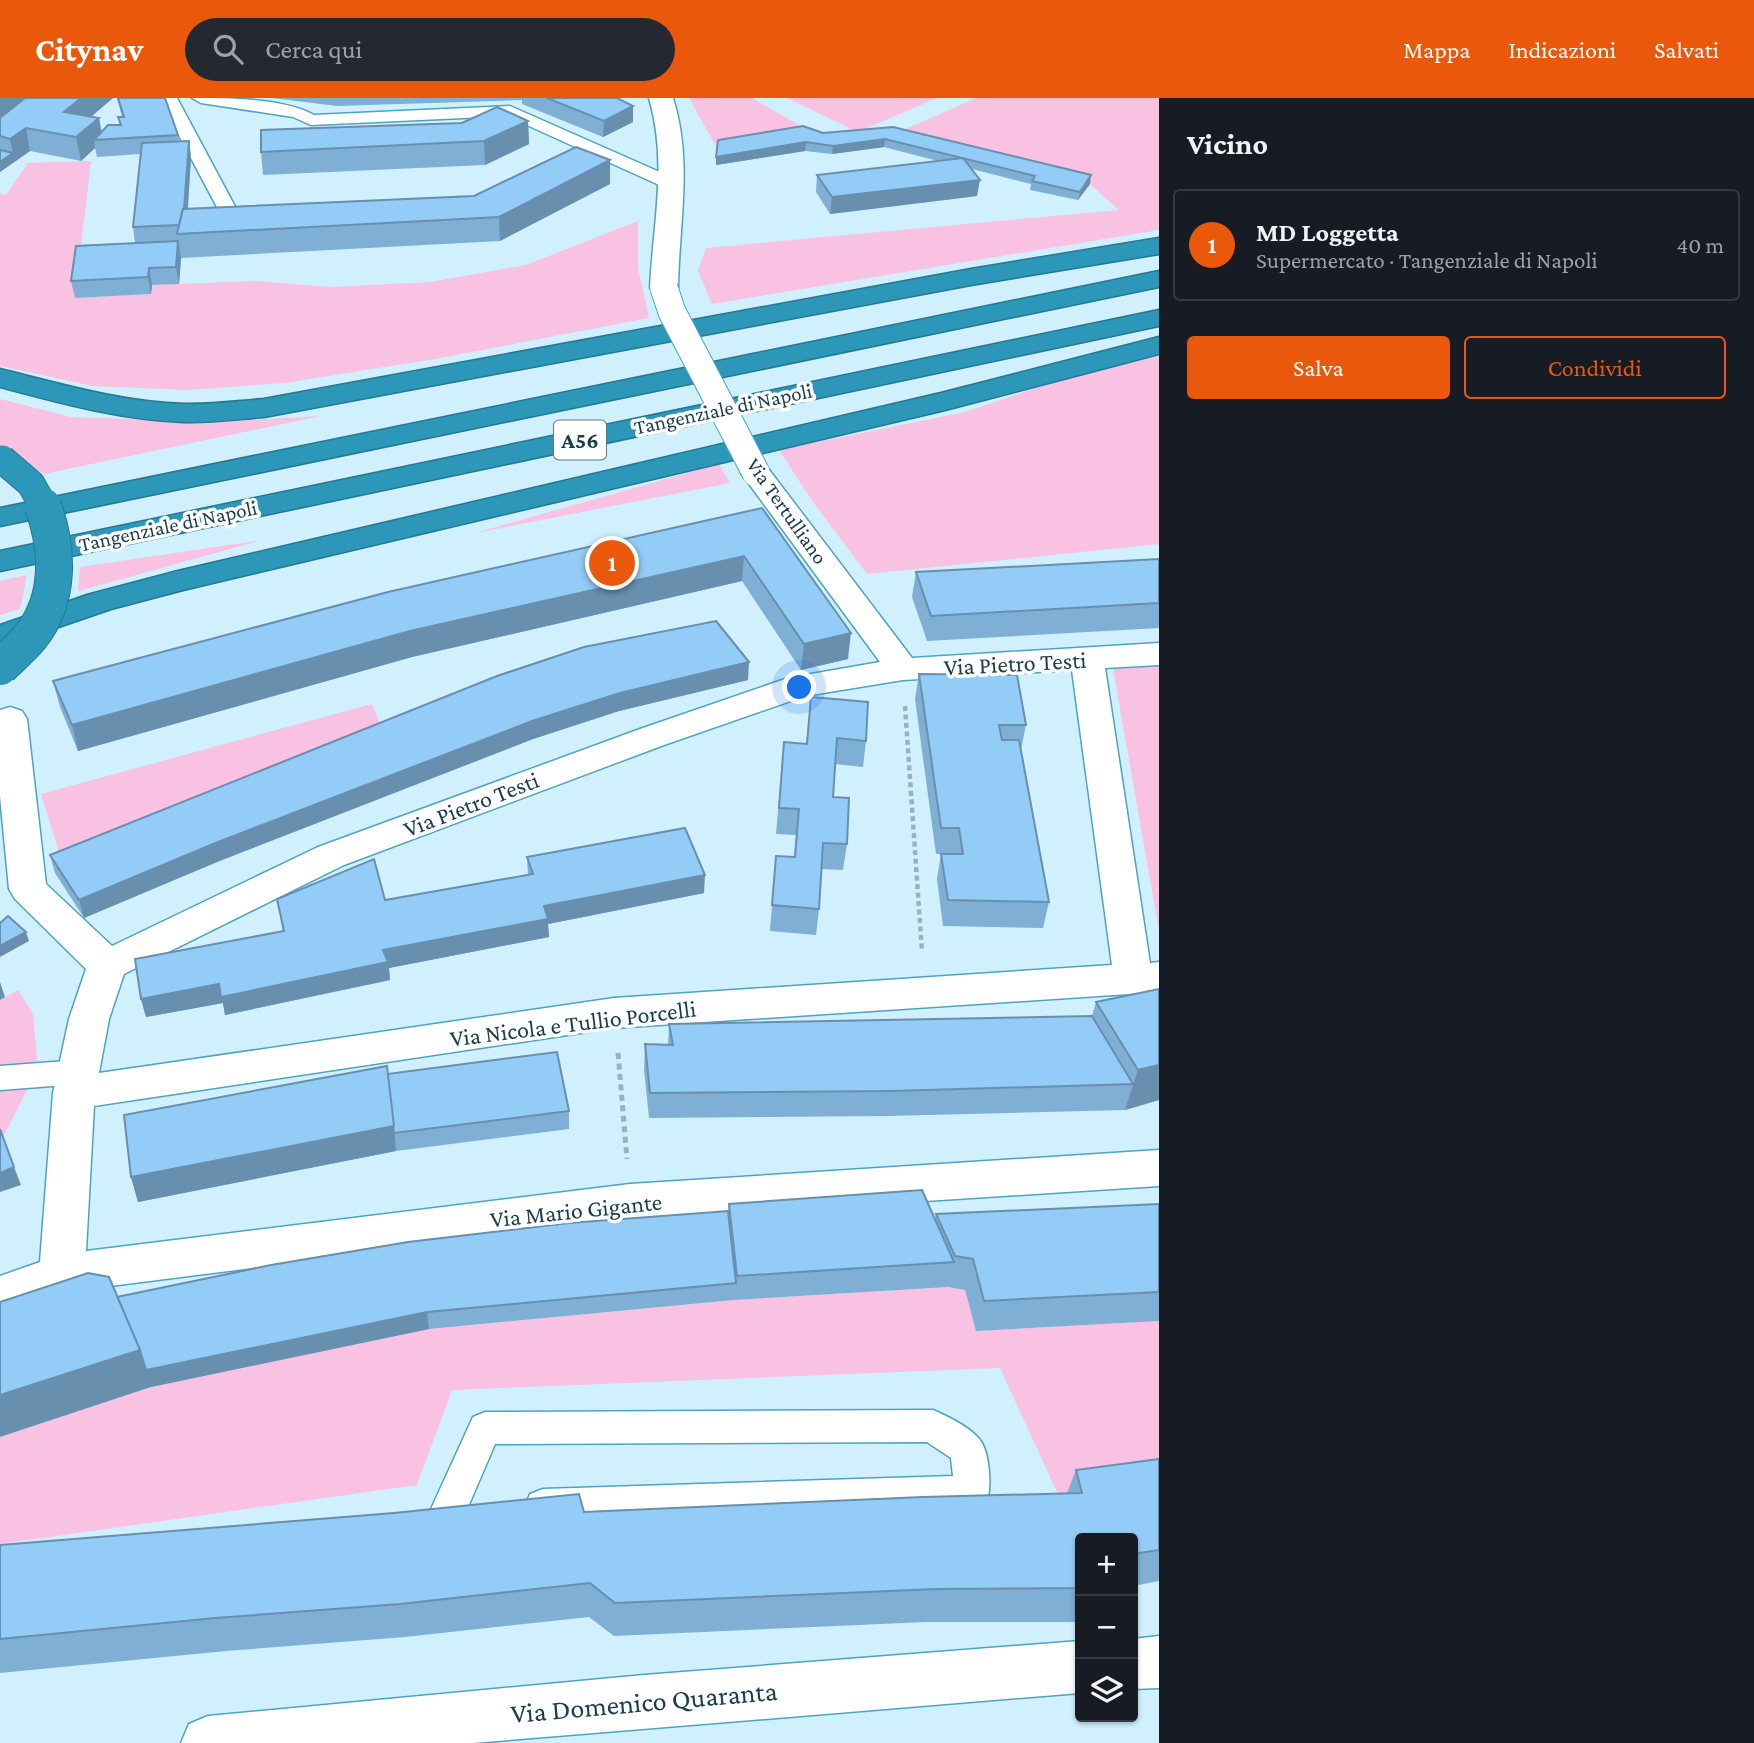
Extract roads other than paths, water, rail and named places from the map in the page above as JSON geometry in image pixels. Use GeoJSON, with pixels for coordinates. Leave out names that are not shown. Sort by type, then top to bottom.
{"type":"FeatureCollection","features":[{"type":"Feature","properties":{"kind":"highway"},"geometry":{"type":"LineString","coordinates":[[0,378],[75,398],[148,410],[182,413],[264,408],[971,277],[1159,246]]}},
{"type":"Feature","properties":{"kind":"highway","name":"Tangenziale di Napoli"},"geometry":{"type":"LineString","coordinates":[[0,517],[1159,279]]}},
{"type":"Feature","properties":{"kind":"highway","name":"Tangenziale di Napoli"},"geometry":{"type":"LineString","coordinates":[[0,561],[1159,318]]}},
{"type":"Feature","properties":{"kind":"highway"},"geometry":{"type":"LineString","coordinates":[[0,636],[99,602],[178,581],[945,401],[1159,345]]}},
{"type":"Feature","properties":{"kind":"highway"},"geometry":{"type":"LineString","coordinates":[[0,667],[35,632],[52,591],[55,551],[46,517],[33,487],[1,458]]}},
{"type":"Feature","properties":{"kind":"street","name":"Via Tertulliano"},"geometry":{"type":"LineString","coordinates":[[661,98],[673,138],[674,185],[665,247],[664,288],[672,312],[756,473],[903,669]]}},
{"type":"Feature","properties":{"kind":"street","name":"Via Pietro Testi"},"geometry":{"type":"LineString","coordinates":[[107,965],[331,856],[613,751],[800,686],[903,669],[1159,654]]}},
{"type":"Feature","properties":{"kind":"street"},"geometry":{"type":"LineString","coordinates":[[1087,659],[1146,978]]}},
{"type":"Feature","properties":{"kind":"street"},"geometry":{"type":"LineString","coordinates":[[10,719],[28,889],[107,965],[89,1018],[77,1082],[62,1273]]}},
{"type":"Feature","properties":{"kind":"street","name":"Via Nicola e Tullio Porcelli"},"geometry":{"type":"LineString","coordinates":[[77,1082],[614,1013],[1146,978]]}},
{"type":"Feature","properties":{"kind":"street","name":"Via Mario Gigante"},"geometry":{"type":"LineString","coordinates":[[0,1296],[62,1273],[630,1202],[1159,1168]]}},
{"type":"Feature","properties":{"kind":"street"},"geometry":{"type":"LineString","coordinates":[[1138,1664],[1159,1662]]}},
{"type":"Feature","properties":{"kind":"street","name":"Via Domenico Quaranta"},"geometry":{"type":"LineString","coordinates":[[208,1743],[388,1724],[1075,1667]]}},
{"type":"Feature","properties":{"kind":"lane"},"geometry":{"type":"LineString","coordinates":[[168,98],[233,220],[275,218]]}},
{"type":"Feature","properties":{"kind":"lane"},"geometry":{"type":"LineString","coordinates":[[201,98],[298,112],[311,120],[510,111],[674,185]]}},
{"type":"Feature","properties":{"kind":"lane"},"geometry":{"type":"LineString","coordinates":[[561,156],[584,145]]}},
{"type":"Feature","properties":{"kind":"lane"},"geometry":{"type":"LineString","coordinates":[[0,1078],[77,1082]]}},
{"type":"Feature","properties":{"kind":"lane"},"geometry":{"type":"LineString","coordinates":[[933,1426],[967,1450],[973,1492],[504,1507],[435,1510],[485,1428],[933,1426]]}},
{"type":"Feature","properties":{"kind":"place","name":"MD Loggetta"},"geometry":{"type":"Point","coordinates":[612,563]}}]}
